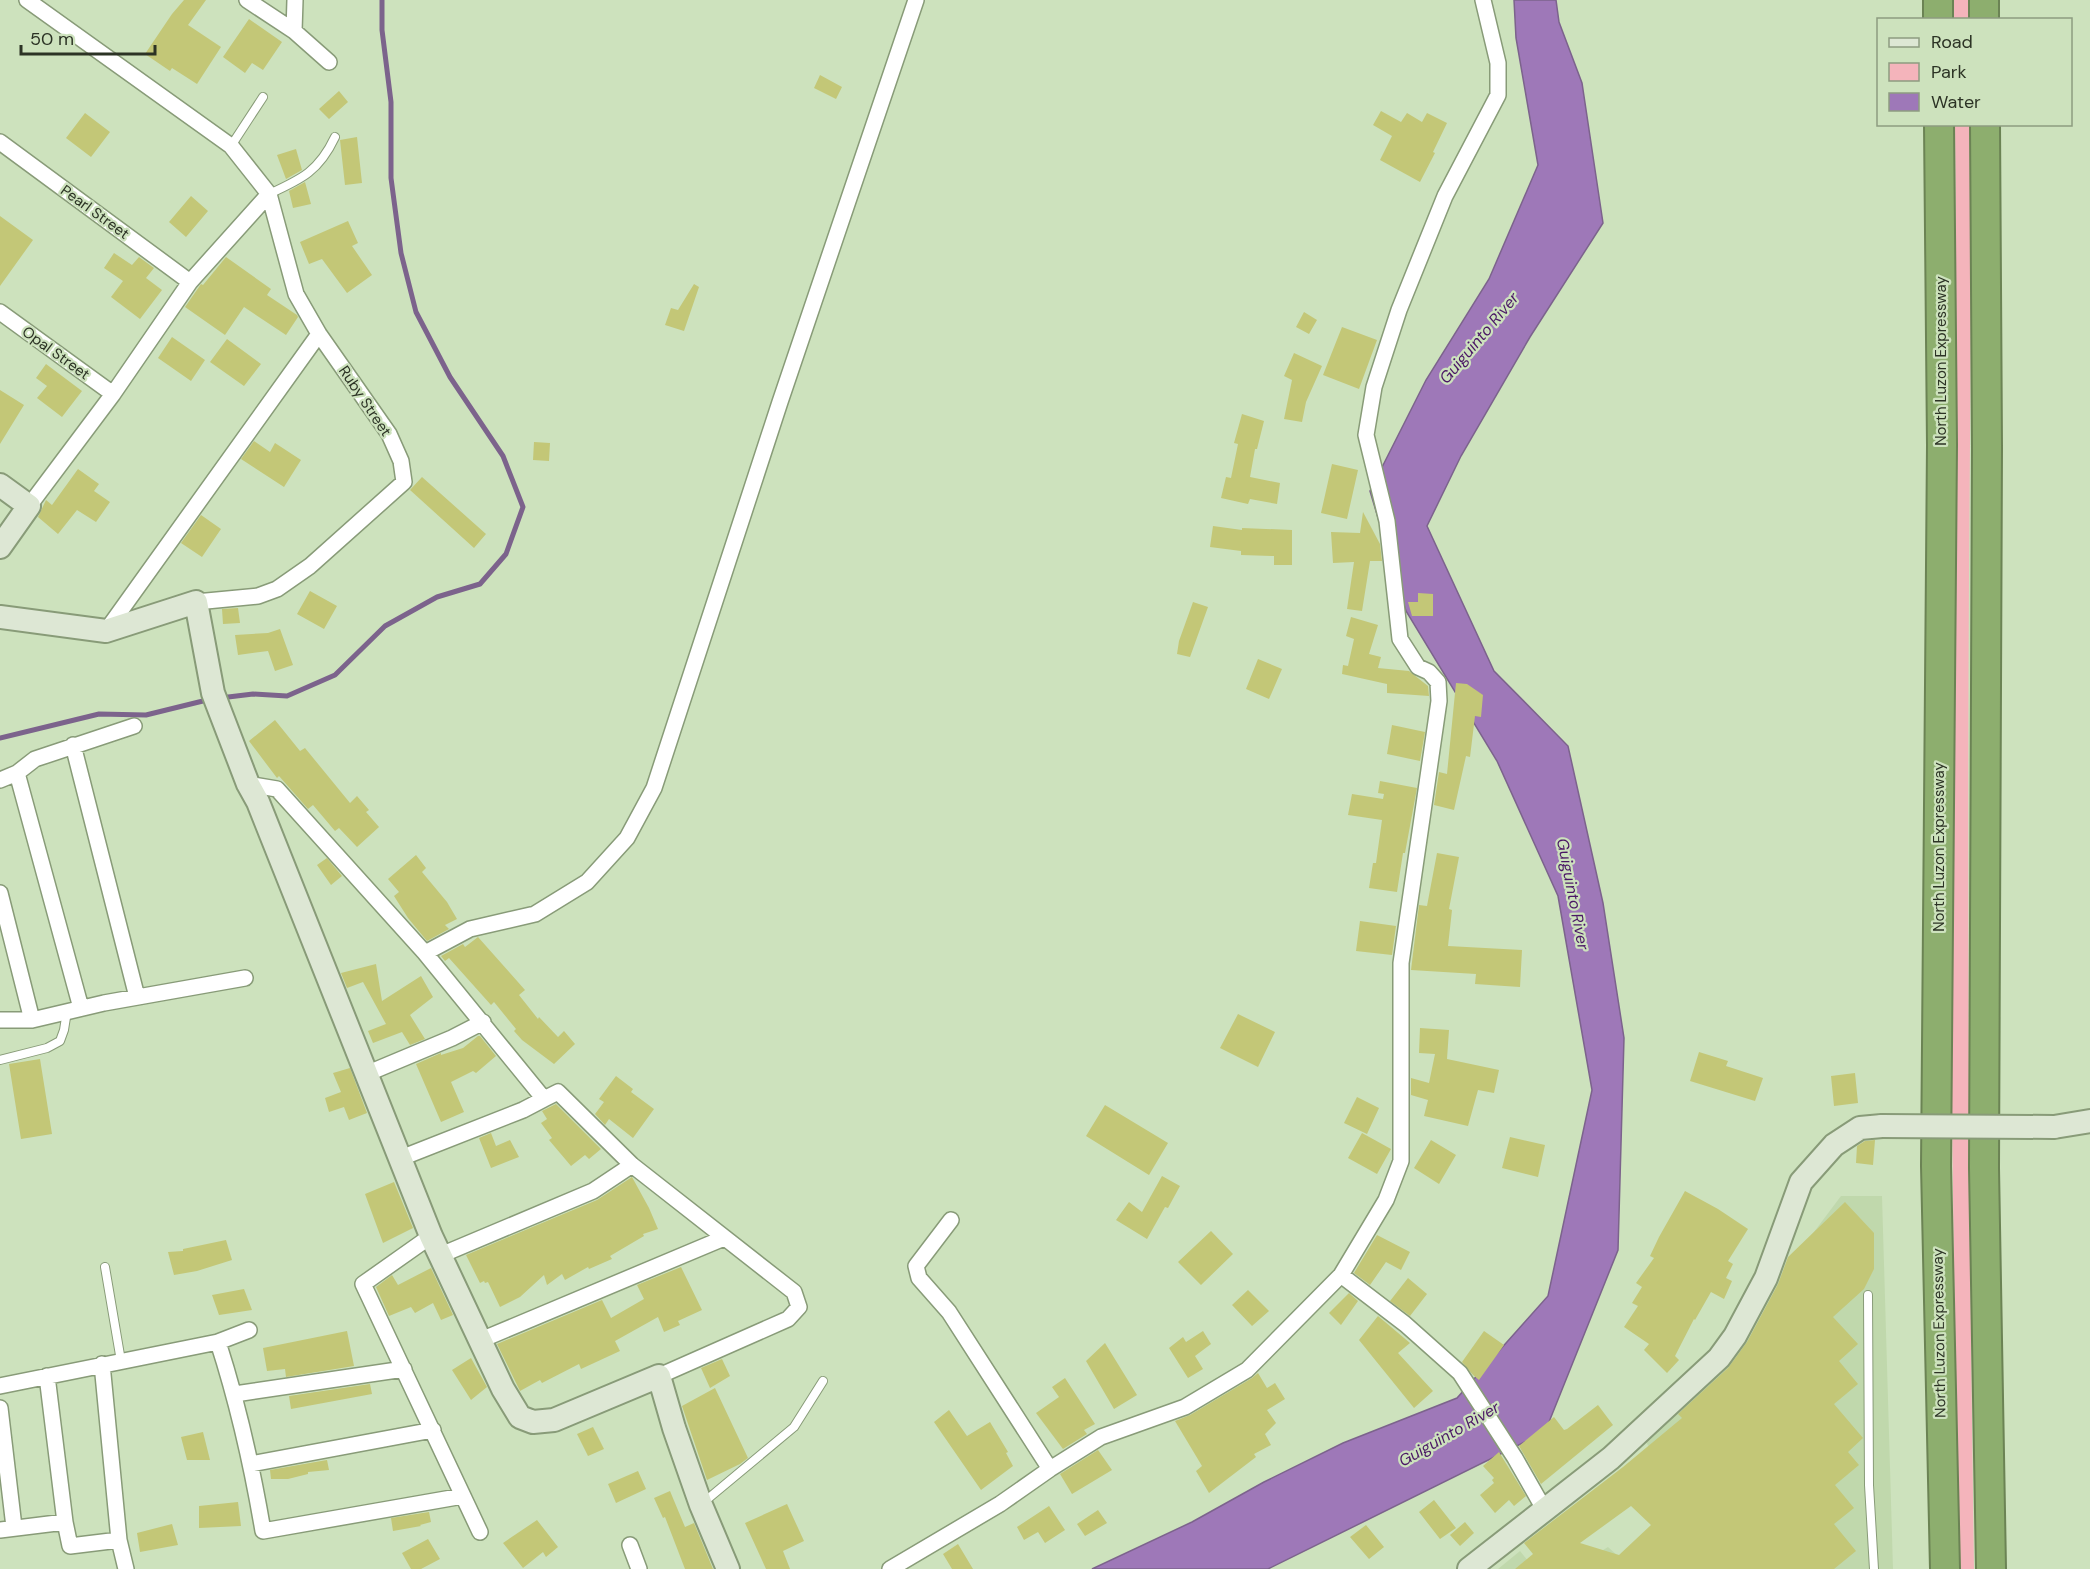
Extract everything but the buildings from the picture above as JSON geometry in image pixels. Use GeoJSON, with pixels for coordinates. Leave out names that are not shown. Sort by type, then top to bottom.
{"type":"FeatureCollection","features":[{"type":"Feature","properties":{"kind":"highway"},"geometry":{"type":"LineString","coordinates":[[1938,0],[1938,18]]}},
{"type":"Feature","properties":{"kind":"highway"},"geometry":{"type":"LineString","coordinates":[[1984,0],[1984,18]]}},
{"type":"Feature","properties":{"kind":"highway","name":"North Luzon Expressway"},"geometry":{"type":"LineString","coordinates":[[1939,126],[1942,445],[1936,1166],[1945,1569]]}},
{"type":"Feature","properties":{"kind":"highway"},"geometry":{"type":"LineString","coordinates":[[1985,126],[1987,472],[1984,1168],[1991,1569]]}},
{"type":"Feature","properties":{"kind":"street","name":"Ruby Street"},"geometry":{"type":"LineString","coordinates":[[0,617],[106,631],[196,602],[258,596],[278,589],[310,566],[404,482],[401,461],[389,434],[319,334],[296,294],[269,194],[231,146],[27,0]]}},
{"type":"Feature","properties":{"kind":"street"},"geometry":{"type":"LineString","coordinates":[[247,0],[294,31],[329,62]]}},
{"type":"Feature","properties":{"kind":"street"},"geometry":{"type":"LineString","coordinates":[[294,31],[295,0]]}},
{"type":"Feature","properties":{"kind":"street"},"geometry":{"type":"LineString","coordinates":[[425,953],[470,929],[535,914],[587,882],[627,838],[654,788],[780,402],[916,0]]}},
{"type":"Feature","properties":{"kind":"street"},"geometry":{"type":"LineString","coordinates":[[890,1569],[1000,1504],[1101,1437],[1185,1407],[1247,1370],[1341,1275],[1386,1200],[1401,1161],[1401,963],[1439,701],[1438,682],[1428,672],[1418,667],[1400,639],[1387,521],[1366,435],[1374,387],[1399,310],[1445,196],[1498,95],[1498,63],[1483,0]]}},
{"type":"Feature","properties":{"kind":"street","name":"Pearl Street"},"geometry":{"type":"LineString","coordinates":[[0,142],[190,282]]}},
{"type":"Feature","properties":{"kind":"street"},"geometry":{"type":"LineString","coordinates":[[0,547],[113,394],[190,282],[269,194]]}},
{"type":"Feature","properties":{"kind":"street","name":"Opal Street"},"geometry":{"type":"LineString","coordinates":[[0,312],[113,394]]}},
{"type":"Feature","properties":{"kind":"street"},"geometry":{"type":"LineString","coordinates":[[106,631],[319,334]]}},
{"type":"Feature","properties":{"kind":"street"},"geometry":{"type":"LineString","coordinates":[[0,485],[29,506]]}},
{"type":"Feature","properties":{"kind":"street"},"geometry":{"type":"LineString","coordinates":[[196,602],[213,693],[248,784],[258,802],[436,1246],[503,1389],[519,1417],[533,1422],[554,1420],[788,1318],[799,1307],[794,1292],[632,1165],[558,1092],[523,1110],[402,1158]]}},
{"type":"Feature","properties":{"kind":"street"},"geometry":{"type":"LineString","coordinates":[[0,780],[17,773],[35,759],[134,726]]}},
{"type":"Feature","properties":{"kind":"street"},"geometry":{"type":"LineString","coordinates":[[73,745],[137,997]]}},
{"type":"Feature","properties":{"kind":"street"},"geometry":{"type":"LineString","coordinates":[[17,773],[74,1010]]}},
{"type":"Feature","properties":{"kind":"street"},"geometry":{"type":"LineString","coordinates":[[248,784],[277,789],[425,953],[544,1099]]}},
{"type":"Feature","properties":{"kind":"street"},"geometry":{"type":"LineString","coordinates":[[0,893],[32,1020]]}},
{"type":"Feature","properties":{"kind":"street"},"geometry":{"type":"LineString","coordinates":[[0,1020],[32,1020],[137,997],[245,978]]}},
{"type":"Feature","properties":{"kind":"street"},"geometry":{"type":"LineString","coordinates":[[366,1074],[452,1038],[483,1022]]}},
{"type":"Feature","properties":{"kind":"street"},"geometry":{"type":"LineString","coordinates":[[1469,1569],[1611,1458],[1719,1358],[1735,1336],[1766,1278],[1802,1182],[1834,1145],[1860,1128],[1882,1126],[2054,1127],[2090,1121]]}},
{"type":"Feature","properties":{"kind":"street"},"geometry":{"type":"LineString","coordinates":[[480,1532],[363,1284],[436,1246],[593,1191],[632,1165]]}},
{"type":"Feature","properties":{"kind":"street"},"geometry":{"type":"LineString","coordinates":[[951,1220],[916,1266],[918,1278],[949,1312],[1050,1469]]}},
{"type":"Feature","properties":{"kind":"street"},"geometry":{"type":"LineString","coordinates":[[481,1340],[724,1239]]}},
{"type":"Feature","properties":{"kind":"street"},"geometry":{"type":"LineString","coordinates":[[1341,1275],[1405,1324],[1460,1373],[1515,1458],[1544,1509]]}},
{"type":"Feature","properties":{"kind":"street"},"geometry":{"type":"LineString","coordinates":[[0,1386],[218,1342],[249,1330]]}},
{"type":"Feature","properties":{"kind":"street"},"geometry":{"type":"LineString","coordinates":[[218,1342],[235,1394],[251,1464],[262,1531],[464,1496]]}},
{"type":"Feature","properties":{"kind":"street"},"geometry":{"type":"LineString","coordinates":[[102,1364],[119,1540],[126,1569]]}},
{"type":"Feature","properties":{"kind":"street"},"geometry":{"type":"LineString","coordinates":[[235,1394],[404,1369]]}},
{"type":"Feature","properties":{"kind":"street"},"geometry":{"type":"LineString","coordinates":[[47,1376],[65,1522],[70,1545],[119,1540]]}},
{"type":"Feature","properties":{"kind":"street"},"geometry":{"type":"LineString","coordinates":[[659,1376],[674,1428],[701,1505],[728,1569]]}},
{"type":"Feature","properties":{"kind":"street"},"geometry":{"type":"LineString","coordinates":[[0,1408],[7,1528],[65,1522]]}},
{"type":"Feature","properties":{"kind":"street"},"geometry":{"type":"LineString","coordinates":[[251,1464],[433,1430]]}},
{"type":"Feature","properties":{"kind":"street"},"geometry":{"type":"LineString","coordinates":[[630,1545],[639,1569]]}},
{"type":"Feature","properties":{"kind":"lane"},"geometry":{"type":"LineString","coordinates":[[231,146],[263,97]]}},
{"type":"Feature","properties":{"kind":"lane"},"geometry":{"type":"LineString","coordinates":[[269,194],[293,183],[313,170],[326,155],[335,136]]}},
{"type":"Feature","properties":{"kind":"lane"},"geometry":{"type":"LineString","coordinates":[[0,1060],[47,1048],[60,1041],[74,1010]]}},
{"type":"Feature","properties":{"kind":"lane"},"geometry":{"type":"LineString","coordinates":[[105,1267],[121,1361]]}},
{"type":"Feature","properties":{"kind":"lane"},"geometry":{"type":"LineString","coordinates":[[1868,1295],[1869,1485],[1874,1569]]}},
{"type":"Feature","properties":{"kind":"lane"},"geometry":{"type":"LineString","coordinates":[[701,1505],[794,1426],[823,1382]]}},
{"type":"Feature","properties":{"kind":"shaded area"},"geometry":{"type":"Polygon","coordinates":[[[1841,1196],[1882,1196],[1893,1569],[1498,1569],[1520,1551],[1533,1567],[1590,1558],[1608,1547],[1631,1568],[1680,1517],[1655,1457],[1646,1442],[1736,1358],[1768,1310],[1808,1240],[1841,1196]]]}},
{"type":"Feature","properties":{"kind":"green space"},"geometry":{"type":"Polygon","coordinates":[[[1954,0],[1969,0],[1969,18],[1954,18],[1954,0]]]}},
{"type":"Feature","properties":{"kind":"green space"},"geometry":{"type":"Polygon","coordinates":[[[1955,126],[1970,126],[1968,948],[1974,1569],[1959,1569],[1954,1235],[1951,901],[1955,126]]]}},
{"type":"Feature","properties":{"kind":"water","name":"Guiguinto River"},"geometry":{"type":"Polygon","coordinates":[[[1514,0],[1556,0],[1559,22],[1582,83],[1603,223],[1530,337],[1461,456],[1427,526],[1494,671],[1568,746],[1603,903],[1624,1038],[1618,1250],[1545,1432],[1268,1569],[1092,1569],[1192,1522],[1264,1482],[1343,1443],[1457,1398],[1548,1296],[1592,1090],[1558,896],[1497,761],[1406,611],[1370,491],[1426,380],[1489,279],[1538,165],[1516,38],[1514,0]]]}},
{"type":"Feature","properties":{"kind":"waterway"},"geometry":{"type":"LineString","coordinates":[[220,698],[253,694],[287,696],[335,675],[385,626],[437,597],[480,584],[506,554],[523,507],[503,456],[450,377],[416,312],[401,253],[391,178],[391,102],[382,30],[382,0]]}},
{"type":"Feature","properties":{"kind":"waterway"},"geometry":{"type":"LineString","coordinates":[[0,738],[99,714],[146,715],[211,699]]}}]}
